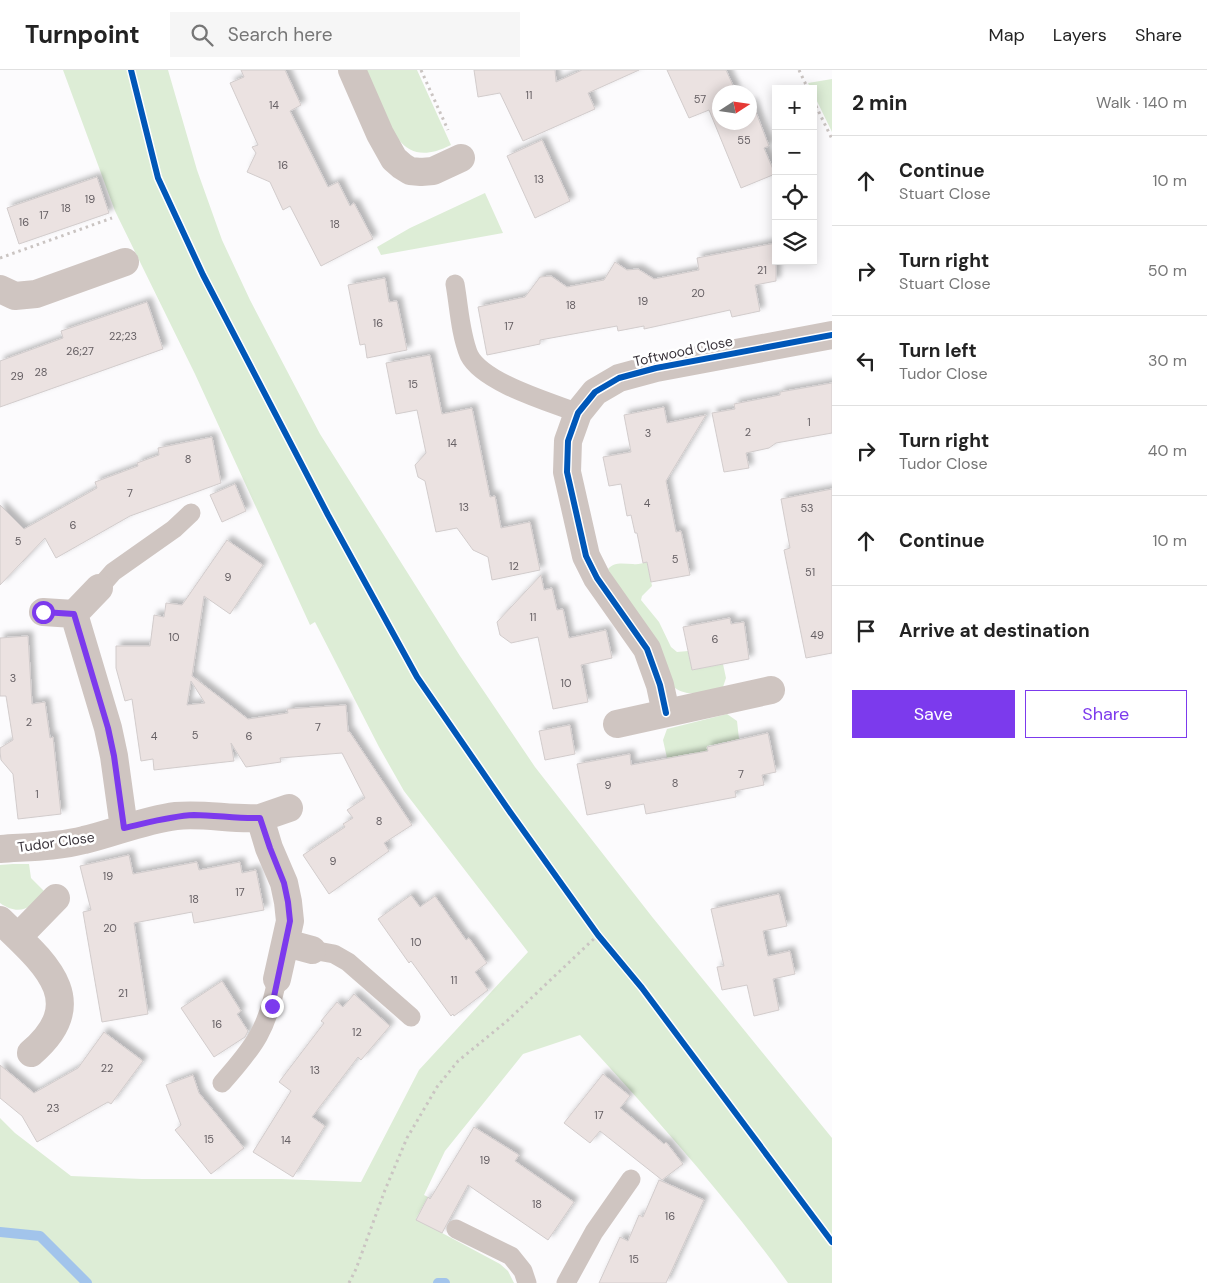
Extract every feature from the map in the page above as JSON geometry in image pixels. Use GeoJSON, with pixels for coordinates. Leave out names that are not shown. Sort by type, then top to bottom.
{"type":"FeatureCollection","features":[{"type":"Feature","properties":{"kind":"street"},"geometry":{"type":"LineString","coordinates":[[352,70],[380,134],[394,159],[402,166],[410,171],[433,171],[461,158]]}},
{"type":"Feature","properties":{"kind":"street"},"geometry":{"type":"LineString","coordinates":[[0,290],[15,296],[36,294],[125,262]]}},
{"type":"Feature","properties":{"kind":"street","name":"Toftwood Close"},"geometry":{"type":"LineString","coordinates":[[666,713],[660,685],[648,649],[597,578],[586,556],[567,472],[568,441],[578,413],[595,392],[619,378],[656,368],[832,335]]}},
{"type":"Feature","properties":{"kind":"street"},"geometry":{"type":"LineString","coordinates":[[43,612],[74,614],[99,588]]}},
{"type":"Feature","properties":{"kind":"street"},"geometry":{"type":"LineString","coordinates":[[74,614],[108,728],[114,756],[124,828]]}},
{"type":"Feature","properties":{"kind":"street"},"geometry":{"type":"LineString","coordinates":[[617,724],[771,690]]}},
{"type":"Feature","properties":{"kind":"street","name":"Tudor Close"},"geometry":{"type":"LineString","coordinates":[[0,850],[83,841],[124,828],[175,816],[260,818],[289,808]]}},
{"type":"Feature","properties":{"kind":"street"},"geometry":{"type":"LineString","coordinates":[[260,818],[284,883],[288,902],[290,921],[277,979]]}},
{"type":"Feature","properties":{"kind":"street"},"geometry":{"type":"LineString","coordinates":[[31,1054],[52,1031],[58,1019],[60,1003],[57,986],[50,972],[40,959],[9,929],[56,898]]}},
{"type":"Feature","properties":{"kind":"street"},"geometry":{"type":"LineString","coordinates":[[286,943],[312,950]]}},
{"type":"Feature","properties":{"kind":"lane"},"geometry":{"type":"LineString","coordinates":[[455,284],[465,342],[470,356],[478,367],[504,384],[578,413]]}},
{"type":"Feature","properties":{"kind":"lane"},"geometry":{"type":"LineString","coordinates":[[99,588],[113,572],[174,529],[192,513]]}},
{"type":"Feature","properties":{"kind":"lane"},"geometry":{"type":"LineString","coordinates":[[312,950],[334,954],[348,962],[411,1017]]}},
{"type":"Feature","properties":{"kind":"lane"},"geometry":{"type":"LineString","coordinates":[[222,1083],[247,1056],[265,1025],[272,1006],[277,979]]}},
{"type":"Feature","properties":{"kind":"lane"},"geometry":{"type":"LineString","coordinates":[[566,1283],[594,1232],[632,1179]]}},
{"type":"Feature","properties":{"kind":"lane"},"geometry":{"type":"LineString","coordinates":[[456,1229],[511,1256],[524,1271],[527,1283]]}},
{"type":"Feature","properties":{"kind":"path"},"geometry":{"type":"LineString","coordinates":[[421,70],[461,158]]}},
{"type":"Feature","properties":{"kind":"path"},"geometry":{"type":"LineString","coordinates":[[798,70],[806,85]]}},
{"type":"Feature","properties":{"kind":"path"},"geometry":{"type":"LineString","coordinates":[[817,108],[832,139]]}},
{"type":"Feature","properties":{"kind":"path"},"geometry":{"type":"LineString","coordinates":[[0,258],[112,218]]}},
{"type":"Feature","properties":{"kind":"path"},"geometry":{"type":"LineString","coordinates":[[592,927],[604,943]]}},
{"type":"Feature","properties":{"kind":"path"},"geometry":{"type":"LineString","coordinates":[[349,1283],[407,1138],[437,1087],[458,1061],[507,1021],[598,935]]}},
{"type":"Feature","properties":{"kind":"green space"},"geometry":{"type":"Polygon","coordinates":[[[63,70],[168,70],[197,170],[222,240],[250,300],[320,434],[460,656],[535,767],[653,918],[832,1138],[832,1283],[788,1283],[714,1187],[580,1035],[523,1054],[445,1151],[424,1195],[428,1197],[416,1219],[500,1264],[508,1271],[514,1283],[0,1283],[0,1118],[15,1133],[71,1176],[142,1179],[281,1179],[361,1182],[419,1070],[528,952],[404,791],[379,747],[315,622],[310,625],[195,374],[115,211],[63,70]]]}},
{"type":"Feature","properties":{"kind":"green space"},"geometry":{"type":"Polygon","coordinates":[[[365,70],[417,70],[451,145],[437,151],[425,153],[407,148],[393,132],[365,70]]]}},
{"type":"Feature","properties":{"kind":"green space"},"geometry":{"type":"Polygon","coordinates":[[[832,79],[832,132],[817,101],[817,85],[809,85],[808,83],[832,79]]]}},
{"type":"Feature","properties":{"kind":"green space"},"geometry":{"type":"Polygon","coordinates":[[[485,193],[503,233],[381,255],[377,247],[410,228],[485,193]]]}},
{"type":"Feature","properties":{"kind":"green space"},"geometry":{"type":"Polygon","coordinates":[[[647,562],[652,586],[642,596],[641,600],[659,622],[671,647],[677,652],[688,651],[692,670],[723,664],[726,678],[723,687],[690,693],[678,690],[671,685],[608,569],[617,564],[647,562]]]}},
{"type":"Feature","properties":{"kind":"green space"},"geometry":{"type":"Polygon","coordinates":[[[727,714],[737,721],[739,739],[707,746],[709,756],[693,753],[667,758],[663,740],[667,729],[727,714]]]}},
{"type":"Feature","properties":{"kind":"green space"},"geometry":{"type":"Polygon","coordinates":[[[29,864],[31,878],[46,893],[30,906],[19,910],[0,903],[0,865],[29,864]]]}},
{"type":"Feature","properties":{"kind":"building"},"geometry":{"type":"Polygon","coordinates":[[[241,70],[285,70],[301,105],[290,111],[328,187],[338,182],[350,206],[354,203],[373,239],[321,266],[290,206],[283,210],[270,182],[247,172],[256,153],[252,147],[258,145],[230,83],[244,77],[241,70]]]}},
{"type":"Feature","properties":{"kind":"building"},"geometry":{"type":"Polygon","coordinates":[[[474,70],[555,70],[556,82],[582,70],[639,70],[588,93],[595,109],[523,141],[500,93],[478,97],[474,70]]]}},
{"type":"Feature","properties":{"kind":"building"},"geometry":{"type":"Polygon","coordinates":[[[667,70],[726,70],[733,85],[712,85],[712,117],[709,110],[689,118],[667,70]]]}},
{"type":"Feature","properties":{"kind":"building"},"geometry":{"type":"Polygon","coordinates":[[[757,115],[769,146],[764,148],[772,167],[772,175],[741,188],[717,130],[757,130],[757,115]]]}},
{"type":"Feature","properties":{"kind":"building"},"geometry":{"type":"Polygon","coordinates":[[[542,140],[570,201],[535,218],[507,156],[542,140]]]}},
{"type":"Feature","properties":{"kind":"building"},"geometry":{"type":"Polygon","coordinates":[[[97,177],[109,213],[19,244],[7,208],[97,177]]]}},
{"type":"Feature","properties":{"kind":"building"},"geometry":{"type":"Polygon","coordinates":[[[772,244],[772,265],[776,265],[776,281],[755,285],[760,311],[732,317],[730,310],[644,329],[644,326],[618,331],[617,326],[540,340],[540,344],[487,355],[478,307],[525,297],[540,277],[551,276],[567,287],[604,280],[615,262],[627,270],[638,269],[654,279],[699,270],[697,258],[772,244]]]}},
{"type":"Feature","properties":{"kind":"building"},"geometry":{"type":"Polygon","coordinates":[[[385,278],[389,302],[397,301],[407,350],[367,358],[365,344],[360,345],[348,285],[385,278]]]}},
{"type":"Feature","properties":{"kind":"building"},"geometry":{"type":"Polygon","coordinates":[[[147,302],[163,349],[0,407],[0,361],[63,338],[61,331],[147,302]]]}},
{"type":"Feature","properties":{"kind":"building"},"geometry":{"type":"Polygon","coordinates":[[[430,355],[442,414],[472,408],[490,497],[495,496],[501,528],[530,522],[540,570],[492,580],[488,557],[473,550],[457,528],[436,532],[425,481],[418,477],[415,465],[426,453],[417,410],[396,414],[386,363],[430,355]]]}},
{"type":"Feature","properties":{"kind":"building"},"geometry":{"type":"Polygon","coordinates":[[[832,383],[832,433],[776,443],[769,448],[746,453],[749,468],[724,472],[712,413],[735,409],[734,404],[780,395],[780,392],[832,383]]]}},
{"type":"Feature","properties":{"kind":"building"},"geometry":{"type":"Polygon","coordinates":[[[664,407],[667,423],[706,415],[666,481],[676,532],[681,531],[690,575],[651,582],[647,562],[643,563],[631,515],[627,516],[621,484],[609,486],[603,457],[631,452],[624,415],[664,407]]]}},
{"type":"Feature","properties":{"kind":"building"},"geometry":{"type":"Polygon","coordinates":[[[212,437],[221,483],[130,516],[56,558],[45,538],[0,585],[0,505],[24,529],[97,488],[95,482],[138,466],[137,463],[159,455],[158,448],[212,437]]]}},
{"type":"Feature","properties":{"kind":"building"},"geometry":{"type":"Polygon","coordinates":[[[235,484],[246,511],[222,522],[210,495],[235,484]]]}},
{"type":"Feature","properties":{"kind":"building"},"geometry":{"type":"Polygon","coordinates":[[[832,489],[832,653],[806,658],[784,550],[790,548],[781,499],[832,489]]]}},
{"type":"Feature","properties":{"kind":"building"},"geometry":{"type":"Polygon","coordinates":[[[227,540],[263,565],[230,614],[204,596],[192,676],[248,719],[288,713],[287,709],[346,705],[348,732],[412,825],[384,843],[389,851],[329,894],[303,855],[345,827],[343,824],[353,818],[347,810],[365,798],[342,753],[280,758],[281,762],[246,767],[231,743],[234,761],[154,770],[153,759],[141,761],[132,699],[125,701],[116,668],[116,646],[150,646],[154,615],[164,617],[166,603],[182,605],[227,540]],[[191,681],[187,705],[205,703],[191,681]]]}},
{"type":"Feature","properties":{"kind":"building"},"geometry":{"type":"Polygon","coordinates":[[[541,575],[544,590],[552,588],[557,610],[563,609],[569,638],[606,630],[612,658],[581,665],[588,702],[553,709],[538,637],[511,643],[500,635],[497,622],[541,575]]]}},
{"type":"Feature","properties":{"kind":"building"},"geometry":{"type":"Polygon","coordinates":[[[730,618],[731,624],[744,622],[749,659],[692,670],[683,627],[730,618]]]}},
{"type":"Feature","properties":{"kind":"building"},"geometry":{"type":"Polygon","coordinates":[[[28,636],[32,704],[45,702],[50,738],[53,737],[61,814],[18,819],[13,774],[1,760],[0,752],[0,748],[13,740],[6,696],[0,696],[0,638],[28,636]]]}},
{"type":"Feature","properties":{"kind":"building"},"geometry":{"type":"Polygon","coordinates":[[[570,725],[575,754],[545,760],[539,731],[570,725]]]}},
{"type":"Feature","properties":{"kind":"building"},"geometry":{"type":"Polygon","coordinates":[[[768,733],[776,772],[762,775],[764,785],[735,791],[736,797],[646,814],[644,804],[587,815],[577,764],[630,754],[631,765],[708,751],[707,747],[768,733]]]}},
{"type":"Feature","properties":{"kind":"building"},"geometry":{"type":"Polygon","coordinates":[[[129,855],[133,874],[197,862],[199,870],[240,862],[242,873],[256,870],[264,910],[194,923],[192,912],[134,923],[148,1014],[102,1022],[83,912],[91,910],[80,866],[129,855]]]}},
{"type":"Feature","properties":{"kind":"building"},"geometry":{"type":"Polygon","coordinates":[[[779,894],[787,926],[763,931],[768,956],[790,951],[795,974],[773,979],[779,1010],[754,1016],[747,985],[722,990],[717,967],[724,966],[711,909],[779,894]]]}},
{"type":"Feature","properties":{"kind":"building"},"geometry":{"type":"Polygon","coordinates":[[[411,895],[420,907],[435,896],[466,940],[469,938],[487,963],[475,972],[488,990],[454,1016],[453,1014],[451,1016],[411,961],[409,963],[378,919],[411,895]]]}},
{"type":"Feature","properties":{"kind":"building"},"geometry":{"type":"Polygon","coordinates":[[[222,981],[241,1011],[237,1014],[248,1031],[245,1037],[214,1057],[181,1008],[222,981]]]}},
{"type":"Feature","properties":{"kind":"building"},"geometry":{"type":"Polygon","coordinates":[[[354,994],[390,1026],[361,1060],[358,1057],[312,1117],[325,1126],[293,1177],[253,1152],[291,1091],[279,1082],[324,1023],[321,1021],[337,1002],[343,1007],[354,994]]]}},
{"type":"Feature","properties":{"kind":"building"},"geometry":{"type":"Polygon","coordinates":[[[104,1032],[143,1061],[111,1104],[108,1102],[37,1142],[22,1116],[0,1098],[0,1065],[34,1093],[78,1068],[104,1032]]]}},
{"type":"Feature","properties":{"kind":"building"},"geometry":{"type":"Polygon","coordinates":[[[603,1074],[630,1096],[620,1108],[664,1144],[666,1142],[683,1164],[662,1180],[600,1131],[590,1143],[564,1123],[603,1074]]]}},
{"type":"Feature","properties":{"kind":"building"},"geometry":{"type":"Polygon","coordinates":[[[193,1075],[199,1093],[244,1148],[211,1174],[175,1130],[181,1125],[166,1085],[193,1075]]]}},
{"type":"Feature","properties":{"kind":"building"},"geometry":{"type":"Polygon","coordinates":[[[474,1127],[519,1155],[515,1161],[574,1202],[548,1240],[468,1185],[442,1233],[416,1220],[428,1197],[430,1199],[474,1127]]]}},
{"type":"Feature","properties":{"kind":"building"},"geometry":{"type":"Polygon","coordinates":[[[659,1180],[704,1200],[666,1283],[599,1283],[620,1237],[628,1241],[639,1215],[643,1217],[659,1180]]]}},
{"type":"Feature","properties":{"kind":"waterway"},"geometry":{"type":"LineString","coordinates":[[0,1232],[40,1236],[87,1283]]}},
{"type":"Feature","properties":{"kind":"waterway"},"geometry":{"type":"LineString","coordinates":[[438,1283],[445,1283]]}},
{"type":"Feature","properties":{"kind":"cycle path"},"geometry":{"type":"LineString","coordinates":[[131,70],[158,178],[203,275],[328,515],[417,677],[598,935],[642,988],[832,1242]]}},
{"type":"Feature","properties":{"kind":"cycle path"},"geometry":{"type":"LineString","coordinates":[[666,713],[660,685],[647,649],[597,578],[586,556],[567,472],[568,441],[578,413],[595,392],[619,378],[656,368],[832,335]]}},
{"type":"Feature","properties":{"kind":"route"},"geometry":{"type":"LineString","coordinates":[[43,612],[74,614],[108,728],[114,756],[124,828],[175,816],[260,818],[284,883],[290,921],[272,1006]]}}]}
